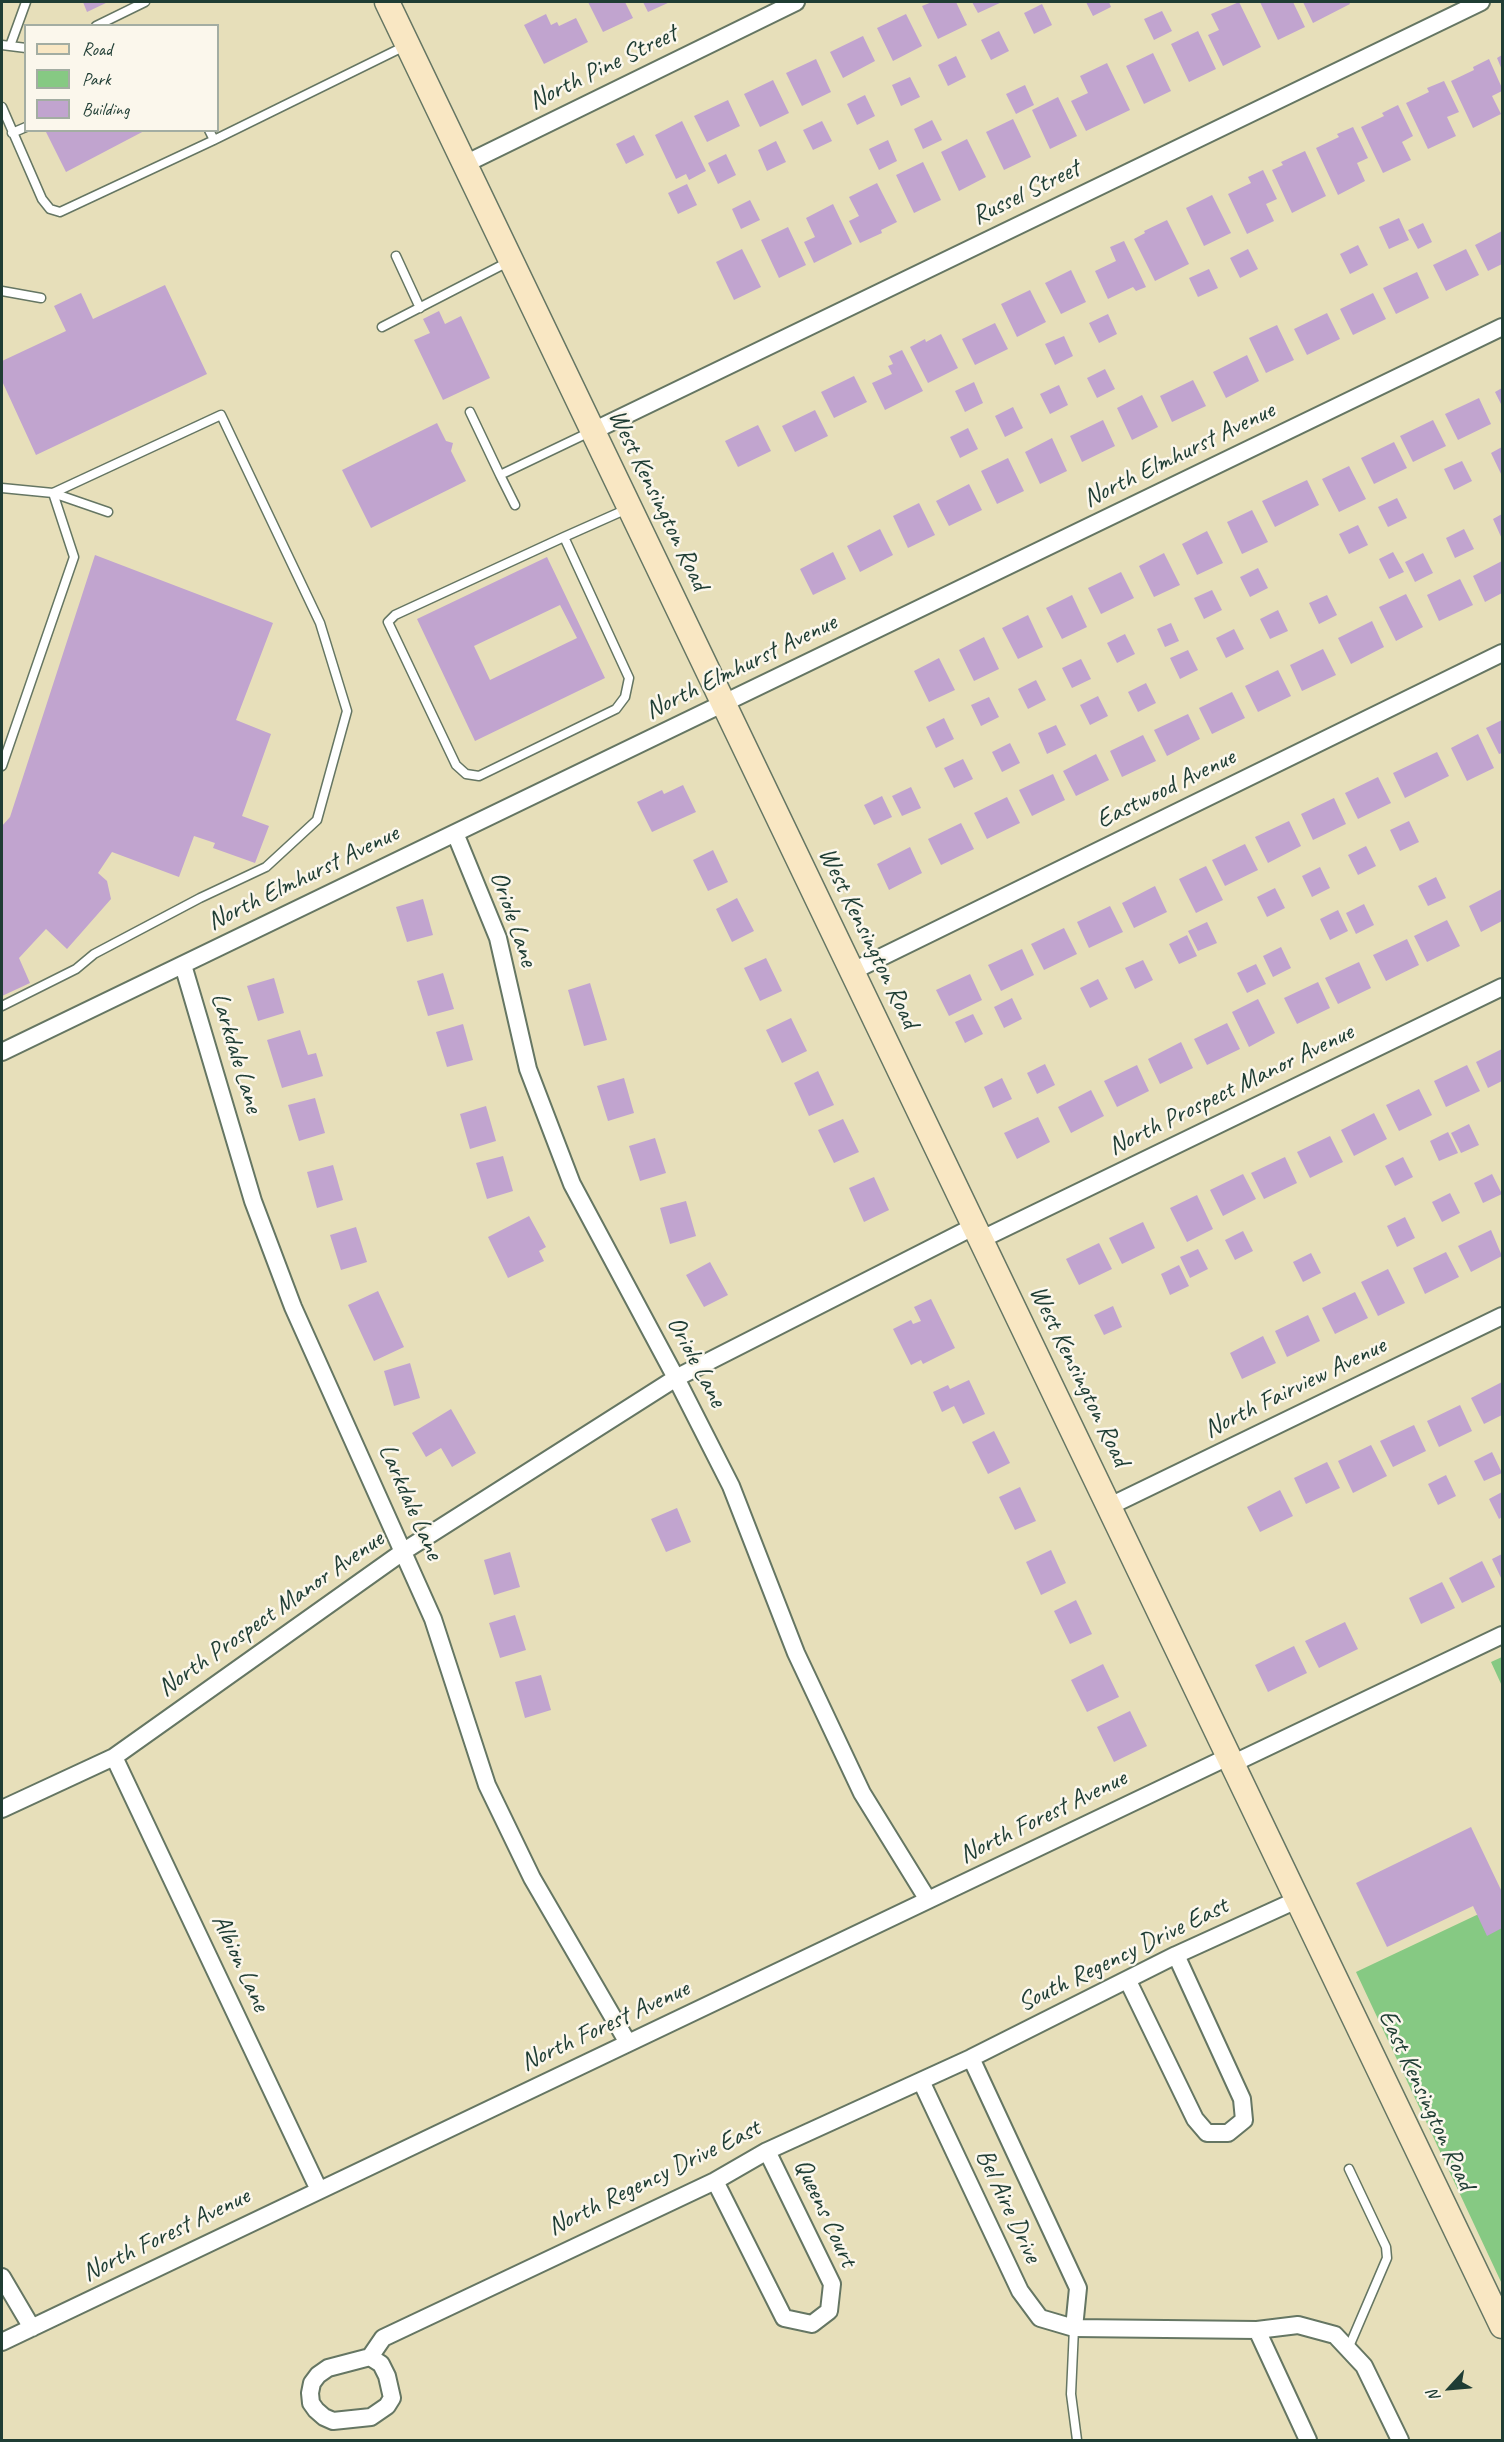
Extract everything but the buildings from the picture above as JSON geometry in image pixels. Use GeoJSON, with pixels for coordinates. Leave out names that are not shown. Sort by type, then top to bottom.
{"type":"FeatureCollection","features":[{"type":"Feature","properties":{"kind":"main road","name":"West Kensington Road"},"geometry":{"type":"LineString","coordinates":[[387,2],[1299,1899]]}},
{"type":"Feature","properties":{"kind":"main road","name":"East Kensington Road"},"geometry":{"type":"LineString","coordinates":[[1299,1899],[1503,2326]]}},
{"type":"Feature","properties":{"kind":"street","name":"North Pine Street"},"geometry":{"type":"LineString","coordinates":[[465,164],[796,2]]}},
{"type":"Feature","properties":{"kind":"street","name":"Russel Street"},"geometry":{"type":"LineString","coordinates":[[593,431],[1481,2]]}},
{"type":"Feature","properties":{"kind":"street","name":"North Elmhurst Avenue"},"geometry":{"type":"LineString","coordinates":[[2,1052],[1503,327]]}},
{"type":"Feature","properties":{"kind":"street","name":"Eastwood Avenue"},"geometry":{"type":"LineString","coordinates":[[853,971],[1503,653]]}},
{"type":"Feature","properties":{"kind":"street","name":"Oriole Lane"},"geometry":{"type":"LineString","coordinates":[[455,834],[498,938],[528,1069],[572,1184],[731,1486],[796,1653],[862,1793],[928,1900]]}},
{"type":"Feature","properties":{"kind":"street","name":"Larkdale Lane"},"geometry":{"type":"LineString","coordinates":[[183,965],[253,1201],[293,1307],[433,1619],[487,1785],[532,1878],[628,2043]]}},
{"type":"Feature","properties":{"kind":"street","name":"North Prospect Manor Avenue"},"geometry":{"type":"LineString","coordinates":[[2,1809],[114,1757],[404,1551],[676,1378],[978,1232],[1503,987]]}},
{"type":"Feature","properties":{"kind":"street","name":"North Fairview Avenue"},"geometry":{"type":"LineString","coordinates":[[1110,1506],[1503,1316]]}},
{"type":"Feature","properties":{"kind":"street","name":"North Forest Avenue"},"geometry":{"type":"LineString","coordinates":[[2,2342],[928,1900],[1503,1635]]}},
{"type":"Feature","properties":{"kind":"street","name":"Albion Lane"},"geometry":{"type":"LineString","coordinates":[[114,1757],[319,2190]]}},
{"type":"Feature","properties":{"kind":"street","name":"South Regency Drive East"},"geometry":{"type":"LineString","coordinates":[[971,2058],[1176,1955],[1299,1899]]}},
{"type":"Feature","properties":{"kind":"street"},"geometry":{"type":"LineString","coordinates":[[1128,1981],[1195,2119],[1207,2133],[1228,2133],[1244,2120],[1242,2099],[1176,1955]]}},
{"type":"Feature","properties":{"kind":"street","name":"North Regency Drive East"},"geometry":{"type":"LineString","coordinates":[[370,2357],[383,2337],[715,2181],[767,2151],[971,2058]]}},
{"type":"Feature","properties":{"kind":"street","name":"Bel Aire Drive"},"geometry":{"type":"LineString","coordinates":[[971,2058],[1078,2288],[1074,2328]]}},
{"type":"Feature","properties":{"kind":"street","name":"Bel Aire Drive"},"geometry":{"type":"LineString","coordinates":[[921,2081],[1020,2291],[1040,2318],[1074,2328],[1257,2330],[1298,2325],[1335,2335],[1364,2366],[1400,2440]]}},
{"type":"Feature","properties":{"kind":"street","name":"Queens Court"},"geometry":{"type":"LineString","coordinates":[[715,2181],[784,2318],[812,2324],[829,2311],[832,2284],[767,2151]]}},
{"type":"Feature","properties":{"kind":"street"},"geometry":{"type":"LineString","coordinates":[[2,2277],[32,2328]]}},
{"type":"Feature","properties":{"kind":"street"},"geometry":{"type":"LineString","coordinates":[[1257,2330],[1308,2440]]}},
{"type":"Feature","properties":{"kind":"street"},"geometry":{"type":"LineString","coordinates":[[370,2357],[381,2364],[387,2376],[392,2397],[387,2406],[371,2417],[333,2421],[316,2410],[311,2403],[310,2393],[312,2384],[318,2375],[328,2368],[370,2357]]}},
{"type":"Feature","properties":{"kind":"lane"},"geometry":{"type":"LineString","coordinates":[[24,48],[6,45],[26,2]]}},
{"type":"Feature","properties":{"kind":"lane"},"geometry":{"type":"LineString","coordinates":[[100,24],[145,2]]}},
{"type":"Feature","properties":{"kind":"lane"},"geometry":{"type":"LineString","coordinates":[[2,107],[42,200],[50,210],[60,212],[408,45]]}},
{"type":"Feature","properties":{"kind":"lane"},"geometry":{"type":"LineString","coordinates":[[12,133],[24,127]]}},
{"type":"Feature","properties":{"kind":"lane"},"geometry":{"type":"LineString","coordinates":[[210,132],[214,140]]}},
{"type":"Feature","properties":{"kind":"lane"},"geometry":{"type":"LineString","coordinates":[[396,256],[420,308]]}},
{"type":"Feature","properties":{"kind":"lane"},"geometry":{"type":"LineString","coordinates":[[382,327],[512,261]]}},
{"type":"Feature","properties":{"kind":"lane"},"geometry":{"type":"LineString","coordinates":[[2,291],[41,298]]}},
{"type":"Feature","properties":{"kind":"lane"},"geometry":{"type":"LineString","coordinates":[[470,412],[515,505]]}},
{"type":"Feature","properties":{"kind":"lane"},"geometry":{"type":"LineString","coordinates":[[2,1005],[76,969],[94,954],[113,944],[266,867],[317,820],[347,711],[320,623],[221,415],[53,493]]}},
{"type":"Feature","properties":{"kind":"lane"},"geometry":{"type":"LineString","coordinates":[[500,475],[593,431]]}},
{"type":"Feature","properties":{"kind":"lane"},"geometry":{"type":"LineString","coordinates":[[2,489],[53,493],[108,512]]}},
{"type":"Feature","properties":{"kind":"lane"},"geometry":{"type":"LineString","coordinates":[[2,766],[74,558],[53,493]]}},
{"type":"Feature","properties":{"kind":"lane"},"geometry":{"type":"LineString","coordinates":[[564,537],[629,678],[625,697],[616,710],[606,715],[479,776],[466,774],[456,765],[388,622],[395,615],[564,537],[630,508]]}},
{"type":"Feature","properties":{"kind":"lane"},"geometry":{"type":"LineString","coordinates":[[1348,2349],[1387,2258],[1386,2247],[1349,2169]]}},
{"type":"Feature","properties":{"kind":"lane"},"geometry":{"type":"LineString","coordinates":[[1074,2328],[1071,2394],[1077,2440]]}},
{"type":"Feature","properties":{"kind":"green space"},"geometry":{"type":"Polygon","coordinates":[[[1502,1657],[1502,1686],[1491,1662],[1502,1657]]]}},
{"type":"Feature","properties":{"kind":"green space"},"geometry":{"type":"Polygon","coordinates":[[[1502,1903],[1502,2284],[1356,1972],[1502,1903]]]}}]}
